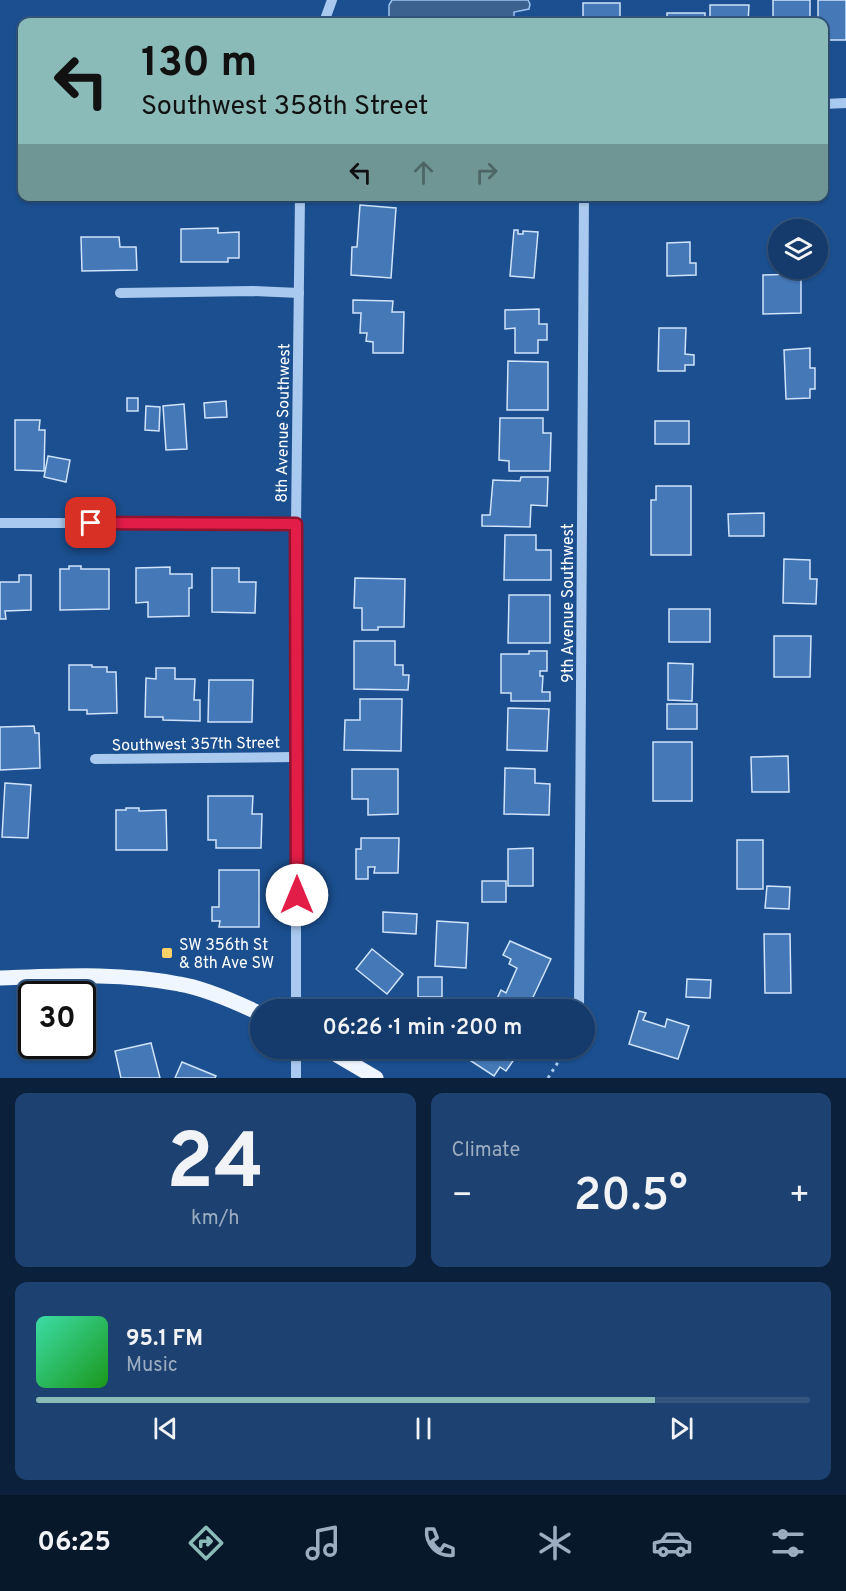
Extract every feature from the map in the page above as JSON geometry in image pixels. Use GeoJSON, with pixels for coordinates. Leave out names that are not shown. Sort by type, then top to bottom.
{"type":"FeatureCollection","features":[{"type":"Feature","properties":{"kind":"main road"},"geometry":{"type":"LineString","coordinates":[[0,978],[68,975],[146,979],[182,984],[250,1010]]}},
{"type":"Feature","properties":{"kind":"main road"},"geometry":{"type":"LineString","coordinates":[[344,1059],[376,1078]]}},
{"type":"Feature","properties":{"kind":"street"},"geometry":{"type":"LineString","coordinates":[[325,18],[332,0]]}},
{"type":"Feature","properties":{"kind":"street"},"geometry":{"type":"LineString","coordinates":[[828,104],[846,104]]}},
{"type":"Feature","properties":{"kind":"street","name":"8th Avenue Southwest"},"geometry":{"type":"LineString","coordinates":[[296,999],[296,524],[300,201]]}},
{"type":"Feature","properties":{"kind":"street","name":"9th Avenue Southwest"},"geometry":{"type":"LineString","coordinates":[[579,999],[584,201]]}},
{"type":"Feature","properties":{"kind":"street"},"geometry":{"type":"LineString","coordinates":[[120,293],[253,291],[299,293]]}},
{"type":"Feature","properties":{"kind":"street"},"geometry":{"type":"LineString","coordinates":[[0,523],[296,524]]}},
{"type":"Feature","properties":{"kind":"street","name":"Southwest 357th Street"},"geometry":{"type":"LineString","coordinates":[[95,759],[297,757]]}},
{"type":"Feature","properties":{"kind":"street"},"geometry":{"type":"LineString","coordinates":[[296,1059],[296,1078]]}},
{"type":"Feature","properties":{"kind":"path"},"geometry":{"type":"LineString","coordinates":[[548,1078],[560,1059]]}},
{"type":"Feature","properties":{"kind":"water"},"geometry":{"type":"Polygon","coordinates":[[[392,0],[528,0],[530,4],[529,9],[514,12],[514,18],[389,18],[389,5],[392,0]]]}},
{"type":"Feature","properties":{"kind":"building"},"geometry":{"type":"Polygon","coordinates":[[[773,0],[810,0],[810,18],[773,18],[773,0]]]}},
{"type":"Feature","properties":{"kind":"building"},"geometry":{"type":"Polygon","coordinates":[[[818,0],[846,0],[846,40],[828,40],[828,18],[818,18],[818,0]]]}},
{"type":"Feature","properties":{"kind":"building"},"geometry":{"type":"Polygon","coordinates":[[[583,3],[620,3],[620,18],[583,18],[583,3]]]}},
{"type":"Feature","properties":{"kind":"building"},"geometry":{"type":"Polygon","coordinates":[[[710,5],[749,5],[748,18],[710,18],[710,5]]]}},
{"type":"Feature","properties":{"kind":"building"},"geometry":{"type":"Polygon","coordinates":[[[667,13],[705,13],[705,18],[667,18],[667,13]]]}},
{"type":"Feature","properties":{"kind":"building"},"geometry":{"type":"Polygon","coordinates":[[[360,205],[396,208],[391,278],[351,275],[352,247],[357,247],[360,205]]]}},
{"type":"Feature","properties":{"kind":"building"},"geometry":{"type":"Polygon","coordinates":[[[218,228],[218,233],[239,232],[239,258],[228,258],[228,262],[181,262],[181,229],[218,228]]]}},
{"type":"Feature","properties":{"kind":"building"},"geometry":{"type":"Polygon","coordinates":[[[514,230],[518,230],[518,234],[523,234],[523,231],[538,232],[534,278],[510,276],[514,230]]]}},
{"type":"Feature","properties":{"kind":"building"},"geometry":{"type":"Polygon","coordinates":[[[81,237],[119,237],[120,247],[136,247],[137,270],[82,271],[81,237]]]}},
{"type":"Feature","properties":{"kind":"building"},"geometry":{"type":"Polygon","coordinates":[[[690,242],[690,263],[696,263],[696,275],[667,276],[667,243],[690,242]]]}},
{"type":"Feature","properties":{"kind":"building"},"geometry":{"type":"Polygon","coordinates":[[[763,275],[768,275],[768,279],[801,279],[801,313],[763,314],[763,275]]]}},
{"type":"Feature","properties":{"kind":"building"},"geometry":{"type":"Polygon","coordinates":[[[353,300],[393,301],[392,312],[404,312],[403,353],[373,353],[373,342],[366,341],[367,333],[360,333],[361,313],[353,313],[353,300]]]}},
{"type":"Feature","properties":{"kind":"building"},"geometry":{"type":"Polygon","coordinates":[[[539,309],[539,324],[547,324],[547,340],[538,340],[538,353],[515,353],[515,328],[505,329],[505,310],[539,309]]]}},
{"type":"Feature","properties":{"kind":"building"},"geometry":{"type":"Polygon","coordinates":[[[659,328],[686,328],[685,354],[694,355],[694,365],[685,365],[685,371],[658,371],[659,328]]]}},
{"type":"Feature","properties":{"kind":"building"},"geometry":{"type":"Polygon","coordinates":[[[810,348],[810,368],[815,368],[815,389],[810,389],[810,398],[786,399],[784,350],[810,348]]]}},
{"type":"Feature","properties":{"kind":"building"},"geometry":{"type":"Polygon","coordinates":[[[508,361],[548,362],[548,410],[507,410],[508,361]]]}},
{"type":"Feature","properties":{"kind":"building"},"geometry":{"type":"Polygon","coordinates":[[[127,398],[138,398],[138,411],[127,411],[127,398]]]}},
{"type":"Feature","properties":{"kind":"building"},"geometry":{"type":"Polygon","coordinates":[[[226,401],[227,417],[205,418],[204,403],[226,401]]]}},
{"type":"Feature","properties":{"kind":"building"},"geometry":{"type":"Polygon","coordinates":[[[184,404],[187,449],[166,450],[163,406],[184,404]]]}},
{"type":"Feature","properties":{"kind":"building"},"geometry":{"type":"Polygon","coordinates":[[[146,406],[160,407],[159,431],[145,430],[146,406]]]}},
{"type":"Feature","properties":{"kind":"building"},"geometry":{"type":"Polygon","coordinates":[[[500,418],[543,418],[543,433],[551,433],[550,471],[509,471],[509,461],[499,460],[500,418]]]}},
{"type":"Feature","properties":{"kind":"building"},"geometry":{"type":"Polygon","coordinates":[[[15,420],[40,420],[39,430],[45,430],[44,471],[15,470],[15,420]]]}},
{"type":"Feature","properties":{"kind":"building"},"geometry":{"type":"Polygon","coordinates":[[[655,421],[689,421],[689,444],[655,444],[655,421]]]}},
{"type":"Feature","properties":{"kind":"building"},"geometry":{"type":"Polygon","coordinates":[[[48,456],[70,460],[66,482],[44,477],[48,456]]]}},
{"type":"Feature","properties":{"kind":"building"},"geometry":{"type":"Polygon","coordinates":[[[521,477],[548,477],[547,506],[531,505],[530,527],[482,526],[482,515],[490,515],[493,480],[520,481],[521,477]]]}},
{"type":"Feature","properties":{"kind":"building"},"geometry":{"type":"Polygon","coordinates":[[[656,486],[691,486],[691,555],[651,555],[651,500],[656,500],[656,486]]]}},
{"type":"Feature","properties":{"kind":"building"},"geometry":{"type":"Polygon","coordinates":[[[764,513],[764,536],[729,536],[728,514],[764,513]]]}},
{"type":"Feature","properties":{"kind":"building"},"geometry":{"type":"Polygon","coordinates":[[[505,535],[536,535],[536,550],[551,550],[551,580],[504,580],[505,535]]]}},
{"type":"Feature","properties":{"kind":"building"},"geometry":{"type":"Polygon","coordinates":[[[784,559],[810,560],[810,579],[817,579],[816,604],[783,603],[784,559]]]}},
{"type":"Feature","properties":{"kind":"building"},"geometry":{"type":"Polygon","coordinates":[[[69,566],[81,566],[81,569],[109,569],[109,609],[60,610],[60,569],[69,569],[69,566]]]}},
{"type":"Feature","properties":{"kind":"building"},"geometry":{"type":"Polygon","coordinates":[[[170,567],[170,574],[192,574],[192,588],[189,588],[189,616],[148,617],[148,602],[136,603],[136,568],[170,567]]]}},
{"type":"Feature","properties":{"kind":"building"},"geometry":{"type":"Polygon","coordinates":[[[212,568],[239,568],[239,582],[256,582],[255,613],[212,612],[212,568]]]}},
{"type":"Feature","properties":{"kind":"building"},"geometry":{"type":"Polygon","coordinates":[[[19,575],[31,575],[31,610],[5,611],[6,619],[0,619],[0,582],[19,582],[19,575]]]}},
{"type":"Feature","properties":{"kind":"building"},"geometry":{"type":"Polygon","coordinates":[[[355,578],[405,579],[404,627],[378,627],[378,630],[362,630],[362,608],[354,608],[355,578]]]}},
{"type":"Feature","properties":{"kind":"building"},"geometry":{"type":"Polygon","coordinates":[[[509,595],[550,595],[550,643],[508,643],[509,595]]]}},
{"type":"Feature","properties":{"kind":"building"},"geometry":{"type":"Polygon","coordinates":[[[669,609],[710,609],[710,642],[669,642],[669,609]]]}},
{"type":"Feature","properties":{"kind":"building"},"geometry":{"type":"Polygon","coordinates":[[[774,636],[811,636],[810,677],[774,677],[774,636]]]}},
{"type":"Feature","properties":{"kind":"building"},"geometry":{"type":"Polygon","coordinates":[[[354,641],[395,641],[395,665],[403,665],[403,675],[409,675],[408,690],[354,689],[354,641]]]}},
{"type":"Feature","properties":{"kind":"building"},"geometry":{"type":"Polygon","coordinates":[[[529,651],[547,651],[547,671],[540,671],[540,676],[543,676],[542,692],[550,692],[550,701],[511,701],[511,693],[501,693],[501,654],[529,654],[529,651]]]}},
{"type":"Feature","properties":{"kind":"building"},"geometry":{"type":"Polygon","coordinates":[[[668,663],[693,664],[692,701],[668,700],[668,663]]]}},
{"type":"Feature","properties":{"kind":"building"},"geometry":{"type":"Polygon","coordinates":[[[69,665],[107,667],[107,672],[116,672],[117,713],[87,714],[87,710],[69,710],[69,665]]]}},
{"type":"Feature","properties":{"kind":"building"},"geometry":{"type":"Polygon","coordinates":[[[156,668],[175,668],[175,679],[195,679],[194,700],[200,700],[200,721],[145,717],[146,678],[156,679],[156,668]]]}},
{"type":"Feature","properties":{"kind":"building"},"geometry":{"type":"Polygon","coordinates":[[[209,680],[253,680],[252,722],[208,722],[209,680]]]}},
{"type":"Feature","properties":{"kind":"building"},"geometry":{"type":"Polygon","coordinates":[[[360,699],[402,699],[401,751],[344,750],[345,720],[360,720],[360,699]]]}},
{"type":"Feature","properties":{"kind":"building"},"geometry":{"type":"Polygon","coordinates":[[[667,704],[697,704],[697,729],[667,729],[667,704]]]}},
{"type":"Feature","properties":{"kind":"building"},"geometry":{"type":"Polygon","coordinates":[[[508,708],[549,709],[547,751],[507,750],[508,708]]]}},
{"type":"Feature","properties":{"kind":"building"},"geometry":{"type":"Polygon","coordinates":[[[34,726],[35,733],[39,733],[40,768],[0,770],[0,727],[34,726]]]}},
{"type":"Feature","properties":{"kind":"building"},"geometry":{"type":"Polygon","coordinates":[[[653,742],[692,742],[692,801],[653,801],[653,742]]]}},
{"type":"Feature","properties":{"kind":"building"},"geometry":{"type":"Polygon","coordinates":[[[788,756],[789,792],[752,792],[751,757],[788,756]]]}},
{"type":"Feature","properties":{"kind":"building"},"geometry":{"type":"Polygon","coordinates":[[[505,768],[535,769],[535,783],[550,784],[549,815],[504,814],[505,768]]]}},
{"type":"Feature","properties":{"kind":"building"},"geometry":{"type":"Polygon","coordinates":[[[352,769],[398,769],[398,814],[368,815],[368,799],[352,799],[352,769]]]}},
{"type":"Feature","properties":{"kind":"building"},"geometry":{"type":"Polygon","coordinates":[[[5,783],[31,785],[28,838],[2,837],[5,783]]]}},
{"type":"Feature","properties":{"kind":"building"},"geometry":{"type":"Polygon","coordinates":[[[208,796],[253,796],[252,814],[262,814],[261,848],[216,848],[216,840],[208,840],[208,796]]]}},
{"type":"Feature","properties":{"kind":"building"},"geometry":{"type":"Polygon","coordinates":[[[126,808],[139,808],[139,811],[166,810],[167,850],[116,850],[116,810],[126,810],[126,808]]]}},
{"type":"Feature","properties":{"kind":"building"},"geometry":{"type":"Polygon","coordinates":[[[361,838],[399,838],[398,873],[374,873],[375,867],[368,867],[368,879],[356,879],[356,849],[361,849],[361,838]]]}},
{"type":"Feature","properties":{"kind":"building"},"geometry":{"type":"Polygon","coordinates":[[[737,840],[763,840],[763,889],[737,889],[737,840]]]}},
{"type":"Feature","properties":{"kind":"building"},"geometry":{"type":"Polygon","coordinates":[[[533,848],[533,886],[508,886],[508,849],[533,848]]]}},
{"type":"Feature","properties":{"kind":"building"},"geometry":{"type":"Polygon","coordinates":[[[219,870],[259,870],[259,927],[219,927],[220,921],[212,921],[212,907],[219,907],[219,870]]]}},
{"type":"Feature","properties":{"kind":"building"},"geometry":{"type":"Polygon","coordinates":[[[482,881],[506,881],[506,902],[482,902],[482,881]]]}},
{"type":"Feature","properties":{"kind":"building"},"geometry":{"type":"Polygon","coordinates":[[[767,886],[790,887],[789,909],[765,908],[767,886]]]}},
{"type":"Feature","properties":{"kind":"building"},"geometry":{"type":"Polygon","coordinates":[[[383,912],[417,914],[416,934],[383,932],[383,912]]]}},
{"type":"Feature","properties":{"kind":"building"},"geometry":{"type":"Polygon","coordinates":[[[437,921],[468,923],[466,968],[435,966],[437,921]]]}},
{"type":"Feature","properties":{"kind":"building"},"geometry":{"type":"Polygon","coordinates":[[[764,934],[790,934],[791,993],[765,993],[764,934]]]}},
{"type":"Feature","properties":{"kind":"building"},"geometry":{"type":"Polygon","coordinates":[[[510,941],[551,959],[532,999],[497,999],[501,990],[506,993],[517,968],[509,964],[511,959],[503,955],[510,941]]]}},
{"type":"Feature","properties":{"kind":"building"},"geometry":{"type":"Polygon","coordinates":[[[372,949],[403,974],[387,994],[356,969],[372,949]]]}},
{"type":"Feature","properties":{"kind":"building"},"geometry":{"type":"Polygon","coordinates":[[[418,977],[442,977],[442,997],[418,997],[418,977]]]}},
{"type":"Feature","properties":{"kind":"building"},"geometry":{"type":"Polygon","coordinates":[[[687,979],[711,980],[710,998],[686,997],[687,979]]]}},
{"type":"Feature","properties":{"kind":"building"},"geometry":{"type":"Polygon","coordinates":[[[639,1011],[646,1013],[643,1020],[665,1027],[667,1019],[689,1026],[678,1059],[629,1044],[639,1011]]]}},
{"type":"Feature","properties":{"kind":"building"},"geometry":{"type":"Polygon","coordinates":[[[151,1043],[160,1078],[121,1078],[115,1051],[151,1043]]]}},
{"type":"Feature","properties":{"kind":"building"},"geometry":{"type":"Polygon","coordinates":[[[468,1059],[514,1059],[506,1071],[500,1067],[494,1076],[468,1059]]]}},
{"type":"Feature","properties":{"kind":"building"},"geometry":{"type":"Polygon","coordinates":[[[182,1062],[216,1076],[215,1078],[175,1078],[182,1062]]]}},
{"type":"Feature","properties":{"kind":"place","name":"SW 356th St & 8th Ave SW"},"geometry":{"type":"Point","coordinates":[167,953]}},
{"type":"Feature","properties":{"kind":"route"},"geometry":{"type":"LineString","coordinates":[[91,523],[296,524],[297,895]]}}]}
